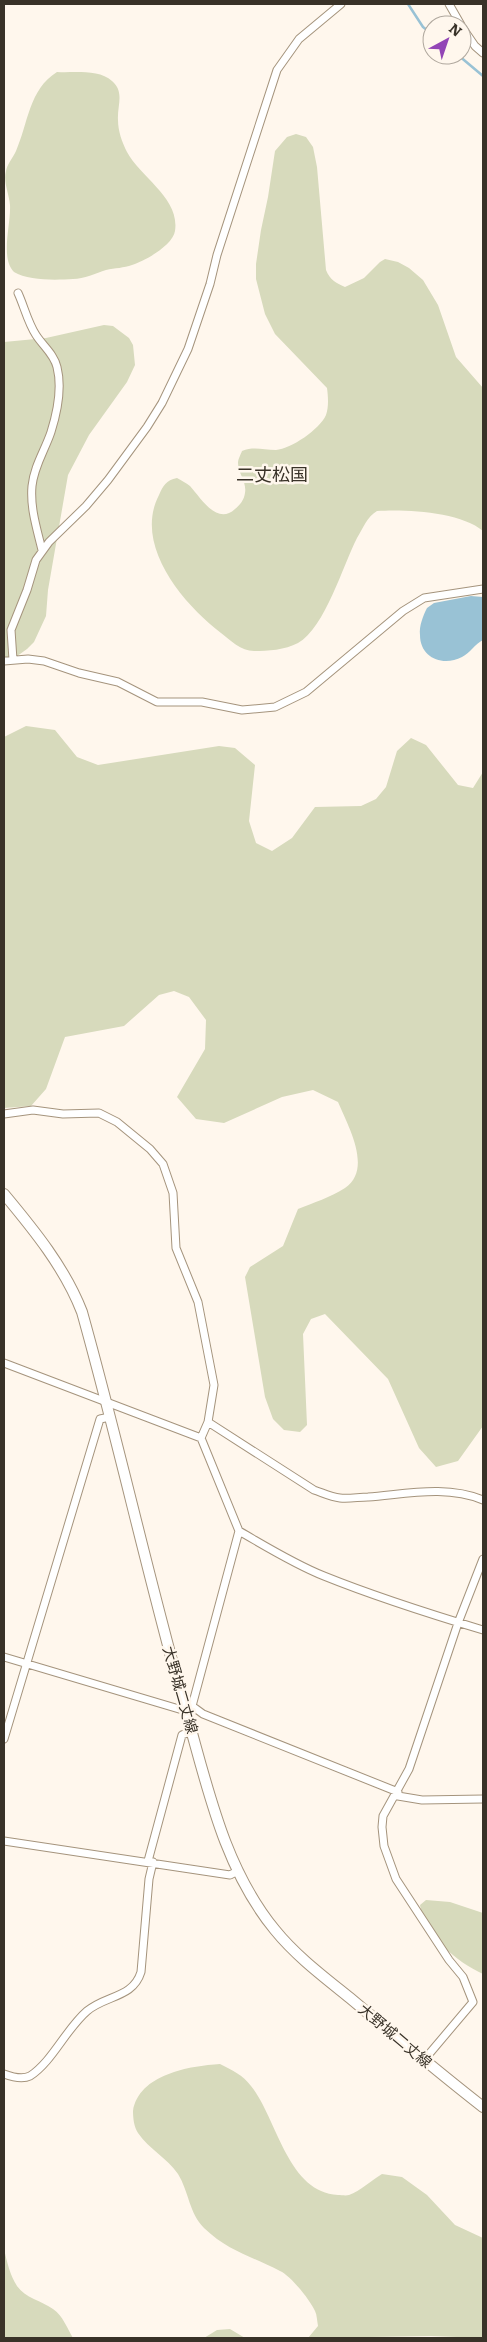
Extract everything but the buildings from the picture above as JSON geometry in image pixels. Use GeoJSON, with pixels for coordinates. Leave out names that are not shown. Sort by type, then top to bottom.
{"type":"FeatureCollection","features":[{"type":"Feature","properties":{"kind":"main road","name":"大野城二丈線"},"geometry":{"type":"LineString","coordinates":[[5,1199],[52,1256],[75,1293],[82,1312],[154,1597],[188,1706],[192,1731],[220,1825],[238,1871],[256,1903],[275,1930],[295,1952],[483,2107]]}},
{"type":"Feature","properties":{"kind":"street"},"geometry":{"type":"LineString","coordinates":[[12,660],[12,624],[42,550],[86,506],[108,480],[147,427],[162,403],[188,349],[277,70],[299,39],[341,4]]}},
{"type":"Feature","properties":{"kind":"street"},"geometry":{"type":"LineString","coordinates":[[449,4],[455,15]]}},
{"type":"Feature","properties":{"kind":"street"},"geometry":{"type":"LineString","coordinates":[[472,42],[483,53]]}},
{"type":"Feature","properties":{"kind":"street"},"geometry":{"type":"LineString","coordinates":[[18,293],[35,334],[50,351],[57,366],[59,381],[56,410],[51,432],[36,465],[32,485],[32,510],[42,550]]}},
{"type":"Feature","properties":{"kind":"street"},"geometry":{"type":"LineString","coordinates":[[4,661],[44,661],[79,673],[108,679],[157,702],[202,702],[242,710],[275,707],[306,692],[403,611],[424,598],[474,589],[483,590]]}},
{"type":"Feature","properties":{"kind":"street"},"geometry":{"type":"LineString","coordinates":[[4,1114],[33,1110],[63,1114],[99,1113],[123,1127],[150,1149],[163,1164],[173,1193],[176,1248],[198,1302],[214,1385],[208,1422],[201,1438],[239,1531],[322,1576],[394,1603],[483,1630]]}},
{"type":"Feature","properties":{"kind":"street"},"geometry":{"type":"LineString","coordinates":[[4,1363],[201,1438]]}},
{"type":"Feature","properties":{"kind":"street"},"geometry":{"type":"LineString","coordinates":[[4,1739],[100,1419],[110,1417]]}},
{"type":"Feature","properties":{"kind":"street"},"geometry":{"type":"LineString","coordinates":[[208,1422],[298,1480],[327,1495],[342,1498],[425,1491],[463,1492],[483,1500]]}},
{"type":"Feature","properties":{"kind":"street"},"geometry":{"type":"LineString","coordinates":[[188,1706],[239,1531]]}},
{"type":"Feature","properties":{"kind":"street"},"geometry":{"type":"LineString","coordinates":[[424,2060],[473,2002],[463,1977],[407,1899],[389,1864],[384,1846],[383,1816],[398,1792],[409,1769],[458,1623],[483,1559]]}},
{"type":"Feature","properties":{"kind":"street"},"geometry":{"type":"LineString","coordinates":[[4,1657],[179,1709],[188,1706],[203,1714],[398,1792],[398,1796],[422,1800],[483,1799]]}},
{"type":"Feature","properties":{"kind":"street"},"geometry":{"type":"LineString","coordinates":[[4,2074],[16,2078],[29,2076],[41,2065],[86,2011],[128,1990],[137,1983],[141,1972],[151,1862],[182,1735],[192,1731]]}},
{"type":"Feature","properties":{"kind":"street"},"geometry":{"type":"LineString","coordinates":[[4,1841],[230,1874],[238,1871]]}},
{"type":"Feature","properties":{"kind":"green space"},"geometry":{"type":"Polygon","coordinates":[[[57,72],[93,73],[107,77],[116,85],[120,99],[118,115],[123,144],[133,162],[166,198],[172,208],[175,219],[175,231],[169,242],[144,260],[126,267],[106,270],[86,277],[59,280],[20,275],[14,272],[10,266],[7,241],[10,205],[5,175],[20,141],[35,97],[40,88],[57,72]]]}},
{"type":"Feature","properties":{"kind":"green space"},"geometry":{"type":"Polygon","coordinates":[[[296,134],[306,137],[313,147],[317,167],[326,270],[331,279],[345,287],[364,278],[385,259],[398,262],[409,268],[423,280],[438,305],[456,357],[483,388],[483,531],[461,520],[433,513],[377,511],[370,516],[363,527],[325,610],[308,635],[298,643],[282,649],[249,651],[228,639],[206,621],[178,590],[166,572],[157,553],[152,534],[153,514],[164,486],[170,480],[177,478],[190,486],[204,503],[216,512],[222,514],[235,509],[243,500],[245,489],[238,463],[242,451],[255,448],[276,450],[289,446],[311,432],[326,415],[328,405],[327,388],[275,334],[265,314],[256,279],[256,264],[261,230],[275,151],[287,137],[296,134]]]}},
{"type":"Feature","properties":{"kind":"green space"},"geometry":{"type":"Polygon","coordinates":[[[104,325],[113,326],[129,338],[133,345],[135,365],[127,382],[89,435],[68,475],[48,590],[46,616],[34,642],[13,659],[4,659],[4,342],[46,338],[104,325]]]}},
{"type":"Feature","properties":{"kind":"green space"},"geometry":{"type":"Polygon","coordinates":[[[26,726],[55,730],[77,757],[98,765],[219,746],[235,748],[255,765],[249,821],[256,843],[272,851],[292,838],[315,807],[361,806],[376,799],[386,787],[397,751],[411,738],[426,745],[458,785],[473,788],[483,772],[483,1426],[458,1461],[436,1467],[419,1448],[388,1379],[325,1314],[311,1319],[303,1334],[307,1425],[300,1432],[284,1430],[273,1419],[265,1397],[245,1277],[250,1267],[283,1246],[298,1209],[340,1191],[353,1180],[357,1170],[358,1159],[356,1147],[338,1102],[313,1090],[282,1097],[224,1123],[196,1119],[177,1097],[205,1049],[206,1020],[189,997],[174,991],[159,995],[124,1026],[65,1037],[46,1089],[31,1106],[4,1108],[4,737],[26,726]]]}},
{"type":"Feature","properties":{"kind":"green space"},"geometry":{"type":"Polygon","coordinates":[[[426,1900],[450,1902],[483,1913],[483,1974],[453,1955],[435,1937],[428,1927],[420,1905],[426,1900]]]}},
{"type":"Feature","properties":{"kind":"green space"},"geometry":{"type":"Polygon","coordinates":[[[220,2064],[248,2082],[260,2100],[295,2168],[307,2181],[321,2191],[348,2195],[382,2174],[402,2177],[427,2195],[455,2225],[483,2238],[483,2338],[431,2336],[308,2338],[318,2326],[316,2313],[305,2295],[284,2274],[222,2243],[204,2228],[195,2216],[178,2174],[169,2163],[142,2139],[136,2128],[133,2111],[137,2098],[155,2080],[181,2070],[220,2064]]]}},
{"type":"Feature","properties":{"kind":"green space"},"geometry":{"type":"Polygon","coordinates":[[[4,2249],[11,2273],[20,2290],[56,2312],[73,2338],[4,2338],[4,2249]]]}},
{"type":"Feature","properties":{"kind":"green space"},"geometry":{"type":"Polygon","coordinates":[[[230,2329],[245,2338],[204,2338],[217,2330],[230,2329]]]}},
{"type":"Feature","properties":{"kind":"water"},"geometry":{"type":"Polygon","coordinates":[[[471,596],[483,597],[483,640],[465,655],[455,660],[440,660],[428,655],[421,643],[420,632],[427,608],[434,603],[471,596]]]}},
{"type":"Feature","properties":{"kind":"waterway"},"geometry":{"type":"LineString","coordinates":[[408,4],[422,25]]}},
{"type":"Feature","properties":{"kind":"waterway"},"geometry":{"type":"LineString","coordinates":[[470,65],[483,76]]}},
{"type":"Feature","properties":{"kind":"district","name":"二丈松国"},"geometry":{"type":"Point","coordinates":[272,475]}}]}
